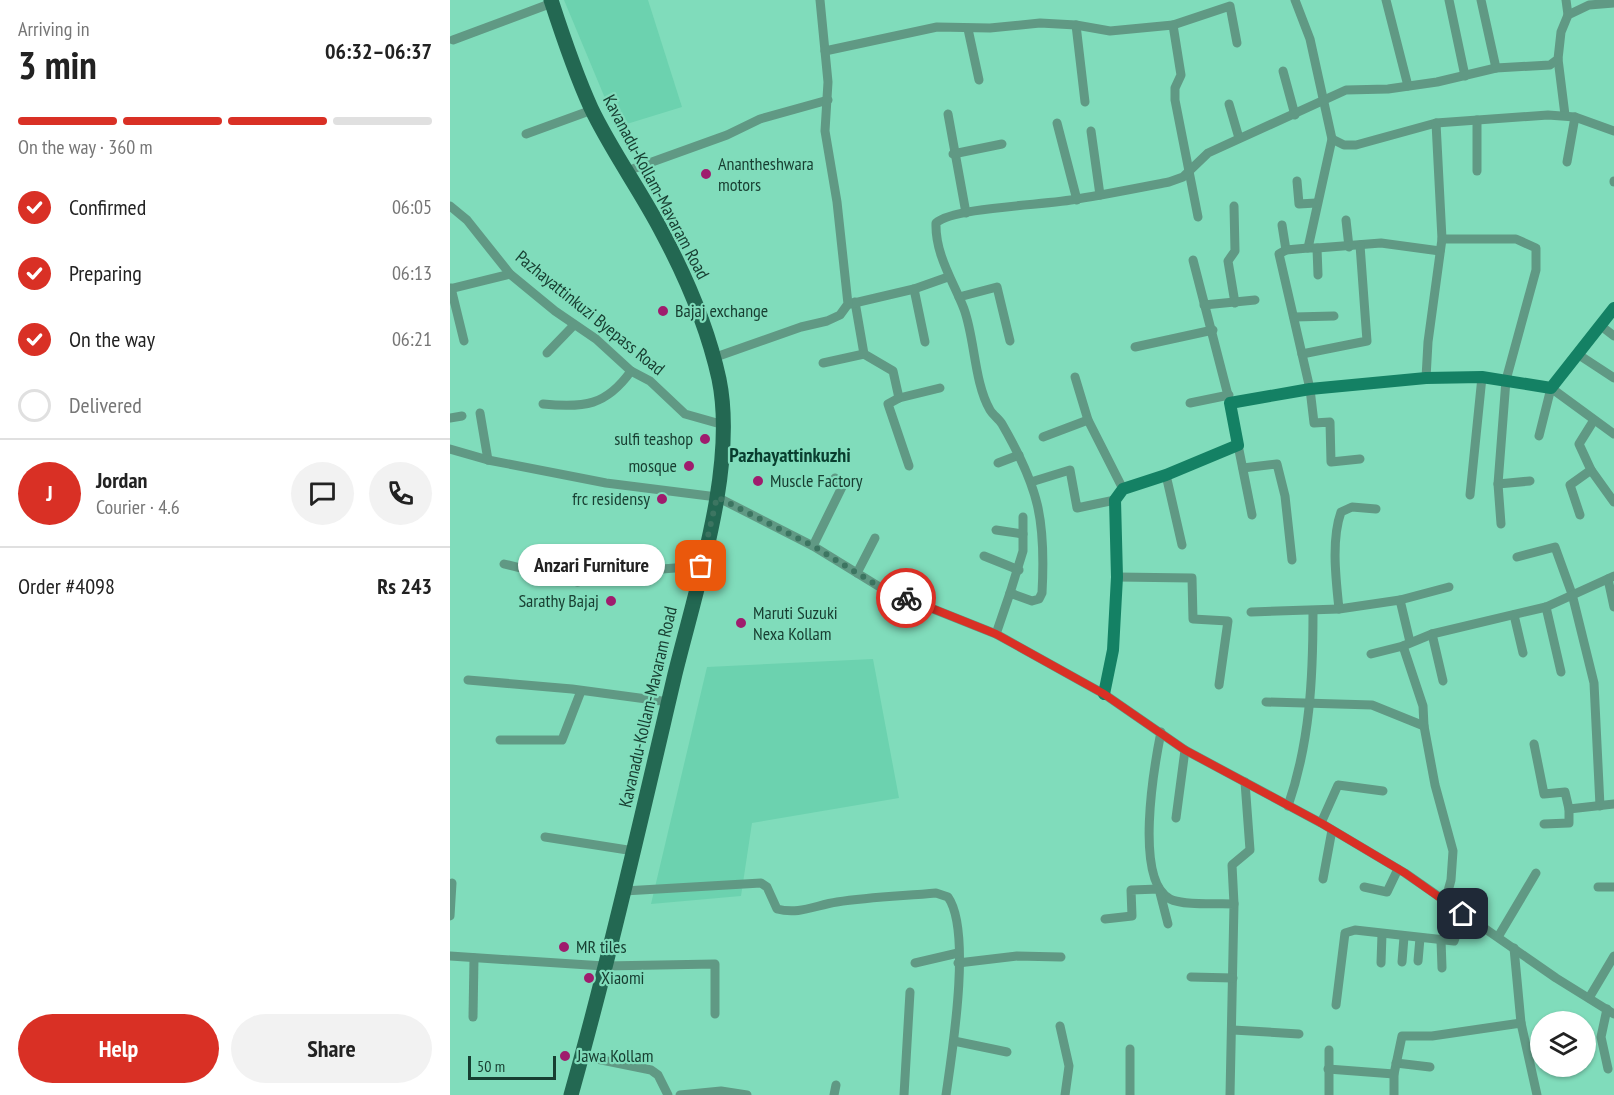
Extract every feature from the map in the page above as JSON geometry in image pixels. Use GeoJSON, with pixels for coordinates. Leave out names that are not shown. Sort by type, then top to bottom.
{"type":"FeatureCollection","features":[{"type":"Feature","properties":{"kind":"main road","name":"Kavanadu-Kollam-Mavaram Road"},"geometry":{"type":"LineString","coordinates":[[552,2],[566,47],[592,110],[663,234],[688,286],[719,380],[724,425],[717,497],[634,851],[571,1095]]}},
{"type":"Feature","properties":{"kind":"street"},"geometry":{"type":"LineString","coordinates":[[820,0],[828,100],[825,131],[851,303],[864,354]]}},
{"type":"Feature","properties":{"kind":"street"},"geometry":{"type":"LineString","coordinates":[[1386,0],[1408,86]]}},
{"type":"Feature","properties":{"kind":"street"},"geometry":{"type":"LineString","coordinates":[[1449,0],[1465,76]]}},
{"type":"Feature","properties":{"kind":"street"},"geometry":{"type":"LineString","coordinates":[[1481,0],[1496,68]]}},
{"type":"Feature","properties":{"kind":"street"},"geometry":{"type":"LineString","coordinates":[[1566,0],[1568,15],[1561,32],[1558,59],[1570,116],[1567,162]]}},
{"type":"Feature","properties":{"kind":"street"},"geometry":{"type":"LineString","coordinates":[[1299,1],[1310,39],[1332,139],[1316,203],[1313,248],[1318,275]]}},
{"type":"Feature","properties":{"kind":"street"},"geometry":{"type":"LineString","coordinates":[[453,40],[552,2]]}},
{"type":"Feature","properties":{"kind":"street"},"geometry":{"type":"LineString","coordinates":[[1568,15],[1589,5],[1614,3]]}},
{"type":"Feature","properties":{"kind":"street"},"geometry":{"type":"LineString","coordinates":[[825,51],[937,27],[968,29],[1040,23],[1076,25],[1110,32],[1173,25],[1230,6],[1237,43]]}},
{"type":"Feature","properties":{"kind":"street"},"geometry":{"type":"LineString","coordinates":[[1076,25],[1085,102]]}},
{"type":"Feature","properties":{"kind":"street"},"geometry":{"type":"LineString","coordinates":[[1173,25],[1181,75],[1175,88],[1175,100],[1198,217]]}},
{"type":"Feature","properties":{"kind":"street"},"geometry":{"type":"LineString","coordinates":[[968,29],[978,81]]}},
{"type":"Feature","properties":{"kind":"street"},"geometry":{"type":"LineString","coordinates":[[1010,593],[1032,601],[1040,599],[1042,593],[1042,518],[1031,482],[1019,455],[990,410],[959,297],[948,277],[936,234],[936,223],[943,217],[1077,200],[1169,182],[1190,170],[1208,153],[1346,90],[1408,86],[1496,68],[1550,65],[1558,59]]}},
{"type":"Feature","properties":{"kind":"street"},"geometry":{"type":"LineString","coordinates":[[1283,71],[1295,115]]}},
{"type":"Feature","properties":{"kind":"street"},"geometry":{"type":"LineString","coordinates":[[627,171],[727,135],[760,119],[828,100]]}},
{"type":"Feature","properties":{"kind":"street"},"geometry":{"type":"LineString","coordinates":[[1229,104],[1239,138]]}},
{"type":"Feature","properties":{"kind":"street"},"geometry":{"type":"LineString","coordinates":[[526,134],[592,110]]}},
{"type":"Feature","properties":{"kind":"street"},"geometry":{"type":"LineString","coordinates":[[948,114],[966,213]]}},
{"type":"Feature","properties":{"kind":"street"},"geometry":{"type":"LineString","coordinates":[[1332,139],[1344,145],[1356,145],[1436,123],[1570,116],[1614,131]]}},
{"type":"Feature","properties":{"kind":"street"},"geometry":{"type":"LineString","coordinates":[[1477,120],[1477,171]]}},
{"type":"Feature","properties":{"kind":"street"},"geometry":{"type":"LineString","coordinates":[[1057,123],[1077,200]]}},
{"type":"Feature","properties":{"kind":"street"},"geometry":{"type":"LineString","coordinates":[[1426,378],[1428,342],[1442,239],[1436,123]]}},
{"type":"Feature","properties":{"kind":"street"},"geometry":{"type":"LineString","coordinates":[[1090,131],[1100,195]]}},
{"type":"Feature","properties":{"kind":"street"},"geometry":{"type":"LineString","coordinates":[[954,154],[1002,144]]}},
{"type":"Feature","properties":{"kind":"street"},"geometry":{"type":"LineString","coordinates":[[1296,181],[1299,204],[1316,203]]}},
{"type":"Feature","properties":{"kind":"street","name":"Pazhayattinkuzi Byepass Road"},"geometry":{"type":"LineString","coordinates":[[450,206],[467,220],[510,274],[574,325],[596,339],[632,371],[650,381],[685,414],[724,425]]}},
{"type":"Feature","properties":{"kind":"street"},"geometry":{"type":"LineString","coordinates":[[1234,206],[1235,251],[1228,261],[1235,303]]}},
{"type":"Feature","properties":{"kind":"street"},"geometry":{"type":"LineString","coordinates":[[1346,220],[1349,247]]}},
{"type":"Feature","properties":{"kind":"street"},"geometry":{"type":"LineString","coordinates":[[1282,225],[1286,250]]}},
{"type":"Feature","properties":{"kind":"street"},"geometry":{"type":"LineString","coordinates":[[1442,239],[1516,239],[1536,248],[1536,270],[1506,380],[1498,484],[1501,524]]}},
{"type":"Feature","properties":{"kind":"street"},"geometry":{"type":"LineString","coordinates":[[1360,459],[1331,462],[1330,422],[1314,423],[1310,389],[1279,254],[1286,250],[1381,243],[1440,250]]}},
{"type":"Feature","properties":{"kind":"street"},"geometry":{"type":"LineString","coordinates":[[1302,354],[1367,341],[1360,245]]}},
{"type":"Feature","properties":{"kind":"street"},"geometry":{"type":"LineString","coordinates":[[1193,260],[1213,330],[1229,399],[1252,515]]}},
{"type":"Feature","properties":{"kind":"street"},"geometry":{"type":"LineString","coordinates":[[464,341],[450,288],[510,274]]}},
{"type":"Feature","properties":{"kind":"street"},"geometry":{"type":"LineString","coordinates":[[712,358],[801,327],[827,321],[840,315],[851,303],[914,289],[948,277]]}},
{"type":"Feature","properties":{"kind":"street"},"geometry":{"type":"LineString","coordinates":[[959,297],[997,287],[1010,341]]}},
{"type":"Feature","properties":{"kind":"street"},"geometry":{"type":"LineString","coordinates":[[914,289],[925,342]]}},
{"type":"Feature","properties":{"kind":"street"},"geometry":{"type":"LineString","coordinates":[[1204,305],[1255,300]]}},
{"type":"Feature","properties":{"kind":"street"},"geometry":{"type":"LineString","coordinates":[[1539,436],[1551,388],[1614,308]]}},
{"type":"Feature","properties":{"kind":"street"},"geometry":{"type":"LineString","coordinates":[[1294,317],[1334,316]]}},
{"type":"Feature","properties":{"kind":"street"},"geometry":{"type":"LineString","coordinates":[[547,353],[574,325]]}},
{"type":"Feature","properties":{"kind":"street"},"geometry":{"type":"LineString","coordinates":[[1601,326],[1614,336]]}},
{"type":"Feature","properties":{"kind":"street"},"geometry":{"type":"LineString","coordinates":[[1135,347],[1213,330]]}},
{"type":"Feature","properties":{"kind":"street"},"geometry":{"type":"LineString","coordinates":[[824,363],[864,354],[893,370],[899,398]]}},
{"type":"Feature","properties":{"kind":"street"},"geometry":{"type":"LineString","coordinates":[[1579,355],[1614,378]]}},
{"type":"Feature","properties":{"kind":"street"},"geometry":{"type":"LineString","coordinates":[[543,404],[567,407],[604,400],[619,388],[632,371]]}},
{"type":"Feature","properties":{"kind":"street"},"geometry":{"type":"LineString","coordinates":[[1076,377],[1088,420],[1123,489]]}},
{"type":"Feature","properties":{"kind":"street"},"geometry":{"type":"LineString","coordinates":[[1470,495],[1482,377]]}},
{"type":"Feature","properties":{"kind":"street"},"geometry":{"type":"LineString","coordinates":[[1190,403],[1426,378],[1482,377],[1551,388],[1614,434]]}},
{"type":"Feature","properties":{"kind":"street"},"geometry":{"type":"LineString","coordinates":[[909,466],[888,404],[899,398],[940,388]]}},
{"type":"Feature","properties":{"kind":"street"},"geometry":{"type":"LineString","coordinates":[[480,412],[488,460]]}},
{"type":"Feature","properties":{"kind":"street"},"geometry":{"type":"LineString","coordinates":[[450,418],[462,416]]}},
{"type":"Feature","properties":{"kind":"street"},"geometry":{"type":"LineString","coordinates":[[1043,437],[1088,420]]}},
{"type":"Feature","properties":{"kind":"street"},"geometry":{"type":"LineString","coordinates":[[1594,420],[1579,444],[1591,470],[1614,502]]}},
{"type":"Feature","properties":{"kind":"street"},"geometry":{"type":"LineString","coordinates":[[1104,694],[1113,650],[1117,577],[1115,500],[1123,489],[1166,475],[1238,445]]}},
{"type":"Feature","properties":{"kind":"street"},"geometry":{"type":"LineString","coordinates":[[450,449],[488,460],[606,483],[717,497],[813,546],[883,589],[996,634],[1104,694],[1185,750],[1321,823],[1398,869],[1610,1011],[1601,1037],[1608,1069]]}},
{"type":"Feature","properties":{"kind":"street"},"geometry":{"type":"LineString","coordinates":[[998,463],[1019,455]]}},
{"type":"Feature","properties":{"kind":"street"},"geometry":{"type":"LineString","coordinates":[[1243,468],[1276,464],[1285,496],[1292,561]]}},
{"type":"Feature","properties":{"kind":"street"},"geometry":{"type":"LineString","coordinates":[[1031,482],[1070,470],[1077,508],[1115,500]]}},
{"type":"Feature","properties":{"kind":"street"},"geometry":{"type":"LineString","coordinates":[[1580,515],[1570,485],[1591,470]]}},
{"type":"Feature","properties":{"kind":"street"},"geometry":{"type":"LineString","coordinates":[[1166,475],[1182,545]]}},
{"type":"Feature","properties":{"kind":"street"},"geometry":{"type":"LineString","coordinates":[[813,546],[842,488],[835,478]]}},
{"type":"Feature","properties":{"kind":"street"},"geometry":{"type":"LineString","coordinates":[[1498,484],[1530,481]]}},
{"type":"Feature","properties":{"kind":"street"},"geometry":{"type":"LineString","coordinates":[[1340,609],[1336,551],[1341,512],[1352,507],[1376,509]]}},
{"type":"Feature","properties":{"kind":"street"},"geometry":{"type":"LineString","coordinates":[[996,634],[1019,570],[1023,517]]}},
{"type":"Feature","properties":{"kind":"street"},"geometry":{"type":"LineString","coordinates":[[996,530],[1023,534]]}},
{"type":"Feature","properties":{"kind":"street"},"geometry":{"type":"LineString","coordinates":[[857,573],[875,538]]}},
{"type":"Feature","properties":{"kind":"street"},"geometry":{"type":"LineString","coordinates":[[1517,557],[1555,547],[1572,594],[1594,683],[1600,806]]}},
{"type":"Feature","properties":{"kind":"street"},"geometry":{"type":"LineString","coordinates":[[984,556],[1019,570]]}},
{"type":"Feature","properties":{"kind":"street"},"geometry":{"type":"LineString","coordinates":[[504,564],[577,582],[636,571],[701,566]]}},
{"type":"Feature","properties":{"kind":"street"},"geometry":{"type":"LineString","coordinates":[[1117,577],[1192,578],[1193,619],[1228,621],[1219,685]]}},
{"type":"Feature","properties":{"kind":"street"},"geometry":{"type":"LineString","coordinates":[[1371,654],[1432,634],[1546,607],[1611,578],[1614,607]]}},
{"type":"Feature","properties":{"kind":"street"},"geometry":{"type":"LineString","coordinates":[[1251,612],[1313,612],[1340,609],[1400,600],[1449,588]]}},
{"type":"Feature","properties":{"kind":"street"},"geometry":{"type":"LineString","coordinates":[[1400,600],[1406,644],[1423,706],[1424,726],[1453,851],[1451,880],[1445,902]]}},
{"type":"Feature","properties":{"kind":"street"},"geometry":{"type":"LineString","coordinates":[[1546,607],[1561,672]]}},
{"type":"Feature","properties":{"kind":"street"},"geometry":{"type":"LineString","coordinates":[[1288,806],[1300,771],[1311,705],[1313,612]]}},
{"type":"Feature","properties":{"kind":"street"},"geometry":{"type":"LineString","coordinates":[[1515,615],[1523,653]]}},
{"type":"Feature","properties":{"kind":"street"},"geometry":{"type":"LineString","coordinates":[[1432,634],[1443,681]]}},
{"type":"Feature","properties":{"kind":"street"},"geometry":{"type":"LineString","coordinates":[[468,680],[581,690],[669,702]]}},
{"type":"Feature","properties":{"kind":"street"},"geometry":{"type":"LineString","coordinates":[[500,740],[561,740],[581,690]]}},
{"type":"Feature","properties":{"kind":"street"},"geometry":{"type":"LineString","coordinates":[[1266,702],[1372,705],[1424,726]]}},
{"type":"Feature","properties":{"kind":"street"},"geometry":{"type":"LineString","coordinates":[[1161,732],[1156,759],[1150,848],[1151,869],[1168,924]]}},
{"type":"Feature","properties":{"kind":"street"},"geometry":{"type":"LineString","coordinates":[[1534,744],[1544,794],[1565,792],[1569,809],[1569,823],[1544,824]]}},
{"type":"Feature","properties":{"kind":"street"},"geometry":{"type":"LineString","coordinates":[[1176,818],[1185,750]]}},
{"type":"Feature","properties":{"kind":"street"},"geometry":{"type":"LineString","coordinates":[[1230,1095],[1233,1030],[1232,865],[1250,850],[1245,782]]}},
{"type":"Feature","properties":{"kind":"street"},"geometry":{"type":"LineString","coordinates":[[1321,823],[1338,784],[1383,791]]}},
{"type":"Feature","properties":{"kind":"street"},"geometry":{"type":"LineString","coordinates":[[1569,809],[1614,804]]}},
{"type":"Feature","properties":{"kind":"street"},"geometry":{"type":"LineString","coordinates":[[1323,879],[1332,830]]}},
{"type":"Feature","properties":{"kind":"street"},"geometry":{"type":"LineString","coordinates":[[545,837],[634,851]]}},
{"type":"Feature","properties":{"kind":"street"},"geometry":{"type":"LineString","coordinates":[[1364,887],[1387,892],[1398,869]]}},
{"type":"Feature","properties":{"kind":"street"},"geometry":{"type":"LineString","coordinates":[[1498,937],[1536,873]]}},
{"type":"Feature","properties":{"kind":"street"},"geometry":{"type":"LineString","coordinates":[[450,916],[452,883]]}},
{"type":"Feature","properties":{"kind":"street"},"geometry":{"type":"LineString","coordinates":[[624,891],[761,883],[767,888],[777,909],[786,912],[804,911],[836,902],[943,894],[951,900],[955,912],[958,958],[957,1018],[946,1095]]}},
{"type":"Feature","properties":{"kind":"street"},"geometry":{"type":"LineString","coordinates":[[1598,887],[1614,888]]}},
{"type":"Feature","properties":{"kind":"street"},"geometry":{"type":"LineString","coordinates":[[1105,919],[1132,916],[1131,890],[1159,889],[1168,898],[1178,902],[1234,904]]}},
{"type":"Feature","properties":{"kind":"street"},"geometry":{"type":"LineString","coordinates":[[1336,1005],[1346,933],[1355,930],[1454,941],[1463,914]]}},
{"type":"Feature","properties":{"kind":"street"},"geometry":{"type":"LineString","coordinates":[[1381,963],[1382,934]]}},
{"type":"Feature","properties":{"kind":"street"},"geometry":{"type":"LineString","coordinates":[[1402,962],[1404,937]]}},
{"type":"Feature","properties":{"kind":"street"},"geometry":{"type":"LineString","coordinates":[[1418,961],[1420,938]]}},
{"type":"Feature","properties":{"kind":"street"},"geometry":{"type":"LineString","coordinates":[[1441,940],[1442,968]]}},
{"type":"Feature","properties":{"kind":"street"},"geometry":{"type":"LineString","coordinates":[[1514,948],[1521,1023],[1537,1095]]}},
{"type":"Feature","properties":{"kind":"street"},"geometry":{"type":"LineString","coordinates":[[450,956],[604,966],[715,964],[715,1014]]}},
{"type":"Feature","properties":{"kind":"street"},"geometry":{"type":"LineString","coordinates":[[1589,998],[1614,956]]}},
{"type":"Feature","properties":{"kind":"street"},"geometry":{"type":"LineString","coordinates":[[473,1017],[474,957]]}},
{"type":"Feature","properties":{"kind":"street"},"geometry":{"type":"LineString","coordinates":[[915,963],[958,958],[1061,957]]}},
{"type":"Feature","properties":{"kind":"street"},"geometry":{"type":"LineString","coordinates":[[1191,977],[1233,978]]}},
{"type":"Feature","properties":{"kind":"street"},"geometry":{"type":"LineString","coordinates":[[904,1095],[910,992]]}},
{"type":"Feature","properties":{"kind":"street"},"geometry":{"type":"LineString","coordinates":[[1394,1095],[1394,1074],[1402,1035],[1432,1036],[1521,1023]]}},
{"type":"Feature","properties":{"kind":"street"},"geometry":{"type":"LineString","coordinates":[[1060,1026],[1070,1066],[1065,1095]]}},
{"type":"Feature","properties":{"kind":"street"},"geometry":{"type":"LineString","coordinates":[[1233,1030],[1299,1034]]}},
{"type":"Feature","properties":{"kind":"street"},"geometry":{"type":"LineString","coordinates":[[954,1041],[1007,1052]]}},
{"type":"Feature","properties":{"kind":"street"},"geometry":{"type":"LineString","coordinates":[[1130,1049],[1130,1095]]}},
{"type":"Feature","properties":{"kind":"street"},"geometry":{"type":"LineString","coordinates":[[1329,1050],[1329,1095]]}},
{"type":"Feature","properties":{"kind":"street"},"geometry":{"type":"LineString","coordinates":[[582,1056],[651,1070],[658,1075],[668,1095]]}},
{"type":"Feature","properties":{"kind":"street"},"geometry":{"type":"LineString","coordinates":[[1396,1063],[1430,1067]]}},
{"type":"Feature","properties":{"kind":"street"},"geometry":{"type":"LineString","coordinates":[[1328,1070],[1394,1074]]}},
{"type":"Feature","properties":{"kind":"street"},"geometry":{"type":"LineString","coordinates":[[834,1095],[836,1084]]}},
{"type":"Feature","properties":{"kind":"street"},"geometry":{"type":"LineString","coordinates":[[680,1095],[721,1091],[747,1095]]}},
{"type":"Feature","properties":{"kind":"shaded area"},"geometry":{"type":"Polygon","coordinates":[[[564,0],[648,0],[682,107],[617,127],[564,0]]]}},
{"type":"Feature","properties":{"kind":"shaded area"},"geometry":{"type":"Polygon","coordinates":[[[873,659],[899,798],[752,823],[741,896],[651,904],[707,667],[873,659]]]}},
{"type":"Feature","properties":{"kind":"way so far"},"geometry":{"type":"LineString","coordinates":[[701,566],[717,497],[813,546],[883,589],[906,598]]}},
{"type":"Feature","properties":{"kind":"place","name":"Anantheshwara motors"},"geometry":{"type":"Point","coordinates":[706,174]}},
{"type":"Feature","properties":{"kind":"place","name":"Bajaj exchange"},"geometry":{"type":"Point","coordinates":[663,311]}},
{"type":"Feature","properties":{"kind":"place","name":"sulfi teashop"},"geometry":{"type":"Point","coordinates":[705,439]}},
{"type":"Feature","properties":{"kind":"place","name":"mosque"},"geometry":{"type":"Point","coordinates":[689,466]}},
{"type":"Feature","properties":{"kind":"place","name":"Muscle Factory"},"geometry":{"type":"Point","coordinates":[758,481]}},
{"type":"Feature","properties":{"kind":"place","name":"frc residensy"},"geometry":{"type":"Point","coordinates":[662,499]}},
{"type":"Feature","properties":{"kind":"place","name":"Anzari Furniture"},"geometry":{"type":"Point","coordinates":[701,566]}},
{"type":"Feature","properties":{"kind":"place","name":"Sarathy Bajaj"},"geometry":{"type":"Point","coordinates":[611,601]}},
{"type":"Feature","properties":{"kind":"place","name":"Maruti Suzuki Nexa Kollam"},"geometry":{"type":"Point","coordinates":[741,623]}},
{"type":"Feature","properties":{"kind":"place","name":"MR tiles"},"geometry":{"type":"Point","coordinates":[564,947]}},
{"type":"Feature","properties":{"kind":"place","name":"Xiaomi"},"geometry":{"type":"Point","coordinates":[589,978]}},
{"type":"Feature","properties":{"kind":"place","name":"Jawa Kollam"},"geometry":{"type":"Point","coordinates":[565,1056]}},
{"type":"Feature","properties":{"kind":"district","name":"Pazhayattinkuzhi"},"geometry":{"type":"Point","coordinates":[790,455]}},
{"type":"Feature","properties":{"kind":"route"},"geometry":{"type":"LineString","coordinates":[[906,598],[996,634],[1104,694],[1185,750],[1321,823],[1405,873],[1463,914]]}}]}
